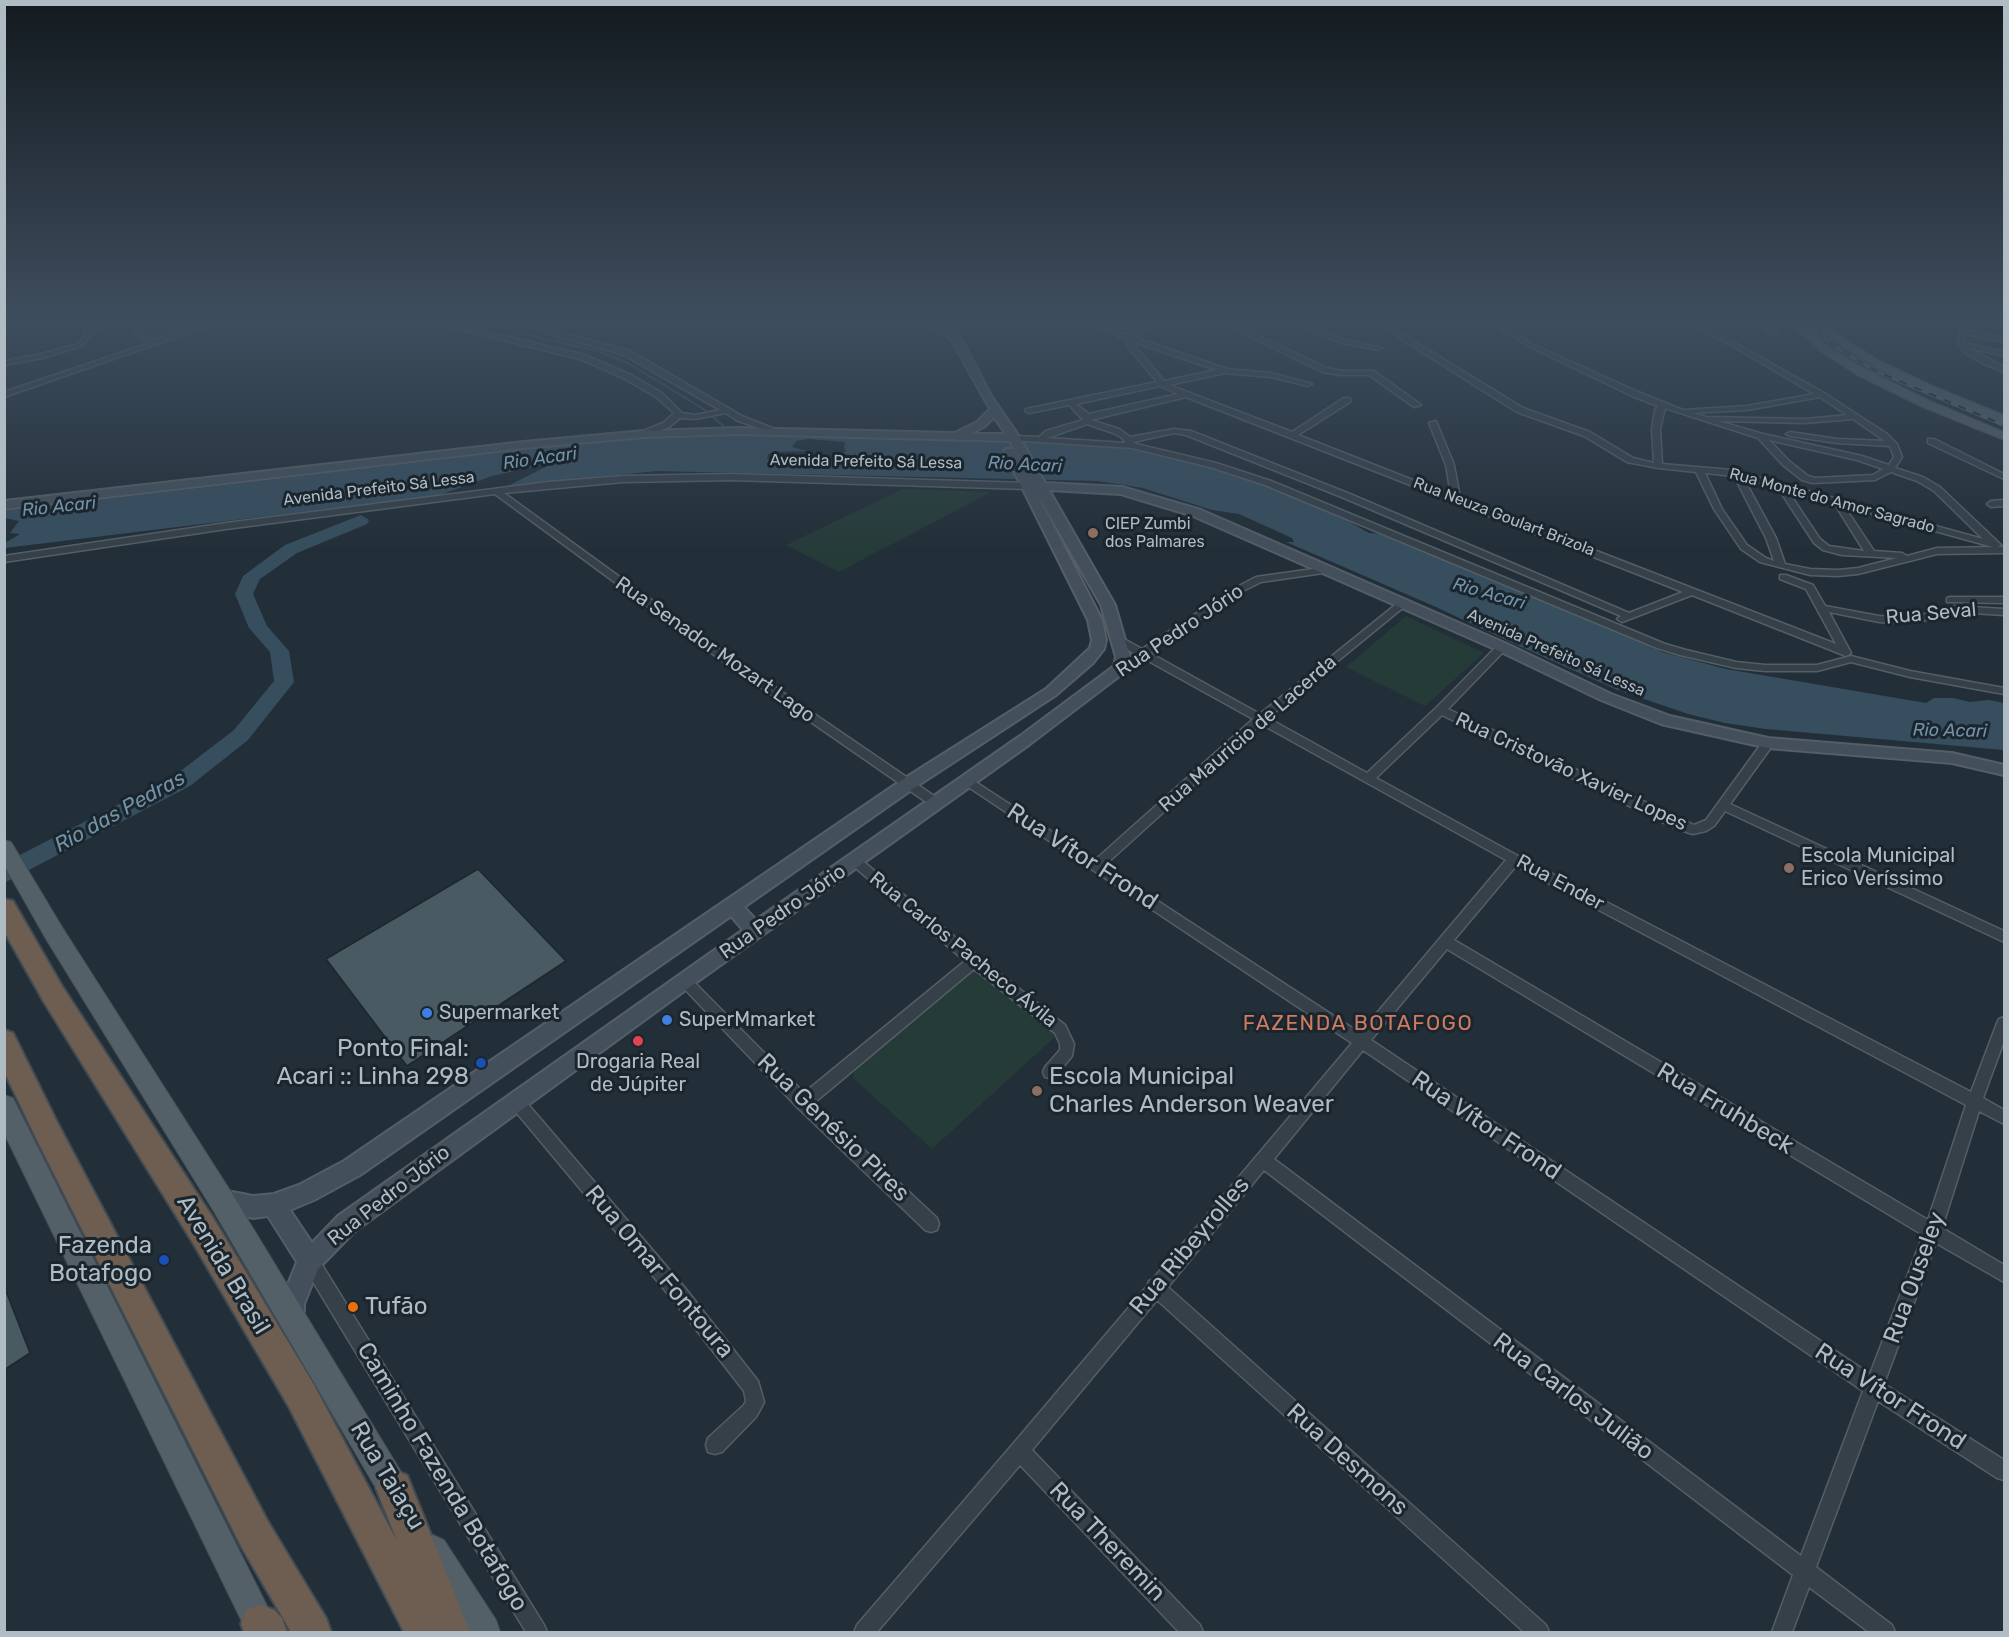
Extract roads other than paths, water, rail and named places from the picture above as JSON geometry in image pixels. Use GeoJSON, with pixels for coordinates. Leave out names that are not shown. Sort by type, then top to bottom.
{"type":"FeatureCollection","features":[{"type":"Feature","properties":{"kind":"highway","name":"Avenida Brasil"},"geometry":{"type":"LineString","coordinates":[[4,908],[53,994],[204,1232],[301,1395],[424,1632]]}},
{"type":"Feature","properties":{"kind":"highway"},"geometry":{"type":"LineString","coordinates":[[4,1041],[47,1131],[254,1533],[312,1632]]}},
{"type":"Feature","properties":{"kind":"highway"},"geometry":{"type":"LineString","coordinates":[[394,1488],[451,1632]]}},
{"type":"Feature","properties":{"kind":"main road"},"geometry":{"type":"LineString","coordinates":[[988,398],[1033,484],[1049,499],[1108,605],[1120,641],[1123,657],[1121,668]]}},
{"type":"Feature","properties":{"kind":"main road"},"geometry":{"type":"LineString","coordinates":[[1915,398],[2004,436]]}},
{"type":"Feature","properties":{"kind":"main road"},"geometry":{"type":"LineString","coordinates":[[1952,398],[2004,419]]}},
{"type":"Feature","properties":{"kind":"main road"},"geometry":{"type":"LineString","coordinates":[[958,435],[981,424],[994,410]]}},
{"type":"Feature","properties":{"kind":"main road","name":"Avenida Prefeito Sá Lessa"},"geometry":{"type":"LineString","coordinates":[[4,505],[524,445],[644,434],[739,431],[1010,437]]}},
{"type":"Feature","properties":{"kind":"main road","name":"Avenida Prefeito Sá Lessa"},"geometry":{"type":"LineString","coordinates":[[1033,484],[1122,491],[1171,504],[1222,523],[1502,647],[1606,697],[1666,720],[1768,743],[1952,758],[2004,770]]}},
{"type":"Feature","properties":{"kind":"main road","name":"Rua Pedro Jório"},"geometry":{"type":"LineString","coordinates":[[222,1201],[253,1207],[274,1205],[306,1193],[352,1168],[908,784],[1052,692],[1088,660],[1097,649],[1099,640],[1095,620],[1033,484]]}},
{"type":"Feature","properties":{"kind":"main road"},"geometry":{"type":"LineString","coordinates":[[1049,499],[1068,488]]}},
{"type":"Feature","properties":{"kind":"main road","name":"Rua Pedro Jório"},"geometry":{"type":"LineString","coordinates":[[292,1319],[292,1304],[310,1261],[346,1224],[684,981],[1075,705],[1121,668]]}},
{"type":"Feature","properties":{"kind":"main road"},"geometry":{"type":"LineString","coordinates":[[1052,692],[1075,705]]}},
{"type":"Feature","properties":{"kind":"main road","name":"Avenida Brasil"},"geometry":{"type":"LineString","coordinates":[[6,849],[54,933],[222,1201],[292,1319]]}},
{"type":"Feature","properties":{"kind":"main road"},"geometry":{"type":"LineString","coordinates":[[732,905],[755,931]]}},
{"type":"Feature","properties":{"kind":"main road"},"geometry":{"type":"LineString","coordinates":[[4,1106],[264,1630]]}},
{"type":"Feature","properties":{"kind":"main road"},"geometry":{"type":"LineString","coordinates":[[274,1205],[310,1261]]}},
{"type":"Feature","properties":{"kind":"main road","name":"Rua Taiaçu"},"geometry":{"type":"LineString","coordinates":[[292,1319],[484,1632]]}},
{"type":"Feature","properties":{"kind":"street"},"geometry":{"type":"LineString","coordinates":[[663,398],[678,415],[691,418],[726,411]]}},
{"type":"Feature","properties":{"kind":"street"},"geometry":{"type":"LineString","coordinates":[[705,398],[746,422],[778,432]]}},
{"type":"Feature","properties":{"kind":"street"},"geometry":{"type":"LineString","coordinates":[[1029,411],[1095,398]]}},
{"type":"Feature","properties":{"kind":"street"},"geometry":{"type":"LineString","coordinates":[[1041,439],[1049,433],[1087,419],[1169,398]]}},
{"type":"Feature","properties":{"kind":"street","name":"Rua Neuza Goulart Brizola"},"geometry":{"type":"LineString","coordinates":[[1198,398],[1456,497],[1847,655]]}},
{"type":"Feature","properties":{"kind":"street"},"geometry":{"type":"LineString","coordinates":[[1408,398],[1417,405]]}},
{"type":"Feature","properties":{"kind":"street","name":"Rua Monte do Amor Sagrado"},"geometry":{"type":"LineString","coordinates":[[1501,398],[1520,410],[1587,434],[1630,460],[1658,466],[1738,475],[2000,549]]}},
{"type":"Feature","properties":{"kind":"street"},"geometry":{"type":"LineString","coordinates":[[1648,398],[1700,419],[1761,436],[1831,451],[1920,479],[1937,489],[2000,549]]}},
{"type":"Feature","properties":{"kind":"street"},"geometry":{"type":"LineString","coordinates":[[1681,412],[1740,409],[1801,398]]}},
{"type":"Feature","properties":{"kind":"street"},"geometry":{"type":"LineString","coordinates":[[1761,436],[1786,463],[1809,480],[1875,477],[1891,468],[1898,457],[1893,444],[1826,398]]}},
{"type":"Feature","properties":{"kind":"street"},"geometry":{"type":"LineString","coordinates":[[1293,435],[1347,400]]}},
{"type":"Feature","properties":{"kind":"street"},"geometry":{"type":"LineString","coordinates":[[1071,403],[1087,419],[1116,431],[1131,443],[1174,430],[1188,433],[1347,496],[1629,615]]}},
{"type":"Feature","properties":{"kind":"street"},"geometry":{"type":"LineString","coordinates":[[1658,466],[1656,429],[1659,410],[1663,405]]}},
{"type":"Feature","properties":{"kind":"street"},"geometry":{"type":"LineString","coordinates":[[644,434],[666,425],[678,415]]}},
{"type":"Feature","properties":{"kind":"street"},"geometry":{"type":"LineString","coordinates":[[1700,419],[1741,417],[1805,421],[1854,417]]}},
{"type":"Feature","properties":{"kind":"street"},"geometry":{"type":"LineString","coordinates":[[1432,423],[1450,465],[1456,497]]}},
{"type":"Feature","properties":{"kind":"street"},"geometry":{"type":"LineString","coordinates":[[1734,428],[1837,441],[1893,444]]}},
{"type":"Feature","properties":{"kind":"street","name":"Avenida Prefeito Sá Lessa"},"geometry":{"type":"LineString","coordinates":[[1010,437],[1131,443],[1212,465],[1268,483],[1661,646],[1736,665],[1817,668],[1847,655],[1910,674],[2004,691]]}},
{"type":"Feature","properties":{"kind":"street"},"geometry":{"type":"LineString","coordinates":[[1931,441],[2004,477]]}},
{"type":"Feature","properties":{"kind":"street"},"geometry":{"type":"LineString","coordinates":[[1699,470],[1718,509],[1738,539],[1751,553],[1781,566],[1810,572],[1838,573],[1857,571],[1948,550],[2000,549]]}},
{"type":"Feature","properties":{"kind":"street"},"geometry":{"type":"LineString","coordinates":[[1738,475],[1771,538],[1781,566]]}},
{"type":"Feature","properties":{"kind":"street","name":"Avenida Prefeito Sá Lessa"},"geometry":{"type":"LineString","coordinates":[[4,559],[394,505],[613,480],[677,477],[1033,484]]}},
{"type":"Feature","properties":{"kind":"street"},"geometry":{"type":"LineString","coordinates":[[1782,488],[1820,544],[1834,550],[1914,557]]}},
{"type":"Feature","properties":{"kind":"street","name":"Rua Senador Mozart Lago"},"geometry":{"type":"LineString","coordinates":[[497,492],[708,646],[936,803]]}},
{"type":"Feature","properties":{"kind":"street"},"geometry":{"type":"LineString","coordinates":[[1837,502],[1871,554]]}},
{"type":"Feature","properties":{"kind":"street"},"geometry":{"type":"LineString","coordinates":[[1991,504],[2004,503]]}},
{"type":"Feature","properties":{"kind":"street","name":"Rua Pedro Jório"},"geometry":{"type":"LineString","coordinates":[[1121,668],[1144,655],[1238,590],[1259,579],[1327,570]]}},
{"type":"Feature","properties":{"kind":"street"},"geometry":{"type":"LineString","coordinates":[[1783,577],[1808,586],[1847,655]]}},
{"type":"Feature","properties":{"kind":"street"},"geometry":{"type":"LineString","coordinates":[[1610,624],[1693,591]]}},
{"type":"Feature","properties":{"kind":"street"},"geometry":{"type":"LineString","coordinates":[[1950,600],[2004,600]]}},
{"type":"Feature","properties":{"kind":"street","name":"Rua Mauricio de Lacerda"},"geometry":{"type":"LineString","coordinates":[[1096,866],[1261,718],[1402,604]]}},
{"type":"Feature","properties":{"kind":"street","name":"Rua Seval"},"geometry":{"type":"LineString","coordinates":[[1822,608],[1879,619],[1897,620],[1937,616],[1954,609],[2004,612]]}},
{"type":"Feature","properties":{"kind":"street","name":"Rua Ender"},"geometry":{"type":"LineString","coordinates":[[1120,641],[1514,859],[2004,1117]]}},
{"type":"Feature","properties":{"kind":"street"},"geometry":{"type":"LineString","coordinates":[[1368,779],[1441,710],[1502,647]]}},
{"type":"Feature","properties":{"kind":"street","name":"Rua Cristovão Xavier Lopes"},"geometry":{"type":"LineString","coordinates":[[1441,710],[1683,827],[1694,830],[1710,823],[1768,743]]}},
{"type":"Feature","properties":{"kind":"street","name":"Rua Vítor Frond"},"geometry":{"type":"LineString","coordinates":[[967,782],[1361,1041],[1874,1388],[2004,1471]]}},
{"type":"Feature","properties":{"kind":"street"},"geometry":{"type":"LineString","coordinates":[[1722,805],[2004,937]]}},
{"type":"Feature","properties":{"kind":"street","name":"Rua Ribeyrolles"},"geometry":{"type":"LineString","coordinates":[[864,1632],[1020,1451],[1514,859]]}},
{"type":"Feature","properties":{"kind":"street","name":"Rua Carlos Pacheco Ávila"},"geometry":{"type":"LineString","coordinates":[[855,861],[974,961],[1060,1029],[1067,1044],[1067,1052],[1050,1072]]}},
{"type":"Feature","properties":{"kind":"street","name":"Rua Fruhbeck"},"geometry":{"type":"LineString","coordinates":[[1446,942],[2004,1274]]}},
{"type":"Feature","properties":{"kind":"street"},"geometry":{"type":"LineString","coordinates":[[803,1102],[974,961]]}},
{"type":"Feature","properties":{"kind":"street","name":"Rua Genésio Pires"},"geometry":{"type":"LineString","coordinates":[[684,981],[803,1102],[932,1224]]}},
{"type":"Feature","properties":{"kind":"street","name":"Rua Ouseley"},"geometry":{"type":"LineString","coordinates":[[1782,1632],[1932,1232],[1975,1100],[2004,1023]]}},
{"type":"Feature","properties":{"kind":"street","name":"Rua Omar Fontoura"},"geometry":{"type":"LineString","coordinates":[[516,1101],[679,1294],[753,1387],[755,1402],[750,1411],[715,1445]]}},
{"type":"Feature","properties":{"kind":"street","name":"Rua Carlos Julião"},"geometry":{"type":"LineString","coordinates":[[1263,1160],[1884,1632]]}},
{"type":"Feature","properties":{"kind":"street","name":"Caminho Fazenda Botafogo"},"geometry":{"type":"LineString","coordinates":[[310,1261],[537,1632]]}},
{"type":"Feature","properties":{"kind":"street","name":"Rua Desmons"},"geometry":{"type":"LineString","coordinates":[[1155,1287],[1539,1632]]}},
{"type":"Feature","properties":{"kind":"street","name":"Rua Theremin"},"geometry":{"type":"LineString","coordinates":[[1020,1451],[1193,1632]]}},
{"type":"Feature","properties":{"kind":"water","name":"Rio Acari"},"geometry":{"type":"Polygon","coordinates":[[[733,434],[986,440],[1135,449],[1200,463],[1285,490],[1349,517],[1348,521],[1369,533],[1386,534],[1410,547],[1463,565],[1662,652],[1726,669],[1926,703],[1934,698],[1953,698],[1970,702],[1989,700],[2004,703],[2004,750],[1766,729],[1725,723],[1688,714],[1615,689],[1436,607],[1286,542],[1294,542],[1292,538],[1239,514],[1212,510],[1143,488],[1098,481],[657,471],[508,486],[551,464],[546,464],[492,476],[440,495],[5,548],[5,543],[20,534],[10,533],[19,521],[5,518],[5,511],[649,435],[733,434]],[[808,439],[796,441],[792,447],[807,451],[773,452],[768,454],[767,459],[792,462],[828,461],[848,457],[847,454],[840,453],[847,451],[844,448],[845,442],[808,439]]]}},
{"type":"Feature","properties":{"kind":"waterway"},"geometry":{"type":"LineString","coordinates":[[686,398],[705,410],[730,432]]}},
{"type":"Feature","properties":{"kind":"waterway","name":"Rio das Pedras"},"geometry":{"type":"LineString","coordinates":[[4,874],[182,781],[241,735],[284,682],[279,651],[258,628],[244,594],[252,576],[291,549],[361,520]]}},
{"type":"Feature","properties":{"kind":"railway"},"geometry":{"type":"LineString","coordinates":[[1941,398],[2004,425]]}},
{"type":"Feature","properties":{"kind":"place","name":"CIEP Zumbi dos Palmares"},"geometry":{"type":"Point","coordinates":[1093,533]}},
{"type":"Feature","properties":{"kind":"place","name":"Escola Municipal Erico Veríssimo"},"geometry":{"type":"Point","coordinates":[1789,868]}},
{"type":"Feature","properties":{"kind":"place","name":"Supermarket"},"geometry":{"type":"Point","coordinates":[427,1013]}},
{"type":"Feature","properties":{"kind":"place","name":"SuperMmarket"},"geometry":{"type":"Point","coordinates":[667,1020]}},
{"type":"Feature","properties":{"kind":"place","name":"Drogaria Real de Júpiter"},"geometry":{"type":"Point","coordinates":[638,1041]}},
{"type":"Feature","properties":{"kind":"place","name":"Ponto Final: Acari :: Linha 298"},"geometry":{"type":"Point","coordinates":[481,1063]}},
{"type":"Feature","properties":{"kind":"place","name":"Escola Municipal Charles Anderson Weaver"},"geometry":{"type":"Point","coordinates":[1037,1091]}},
{"type":"Feature","properties":{"kind":"place","name":"Fazenda Botafogo"},"geometry":{"type":"Point","coordinates":[164,1260]}},
{"type":"Feature","properties":{"kind":"place","name":"Tufão"},"geometry":{"type":"Point","coordinates":[353,1307]}},
{"type":"Feature","properties":{"kind":"district","name":"FAZENDA BOTAFOGO"},"geometry":{"type":"Point","coordinates":[1358,1024]}}]}
